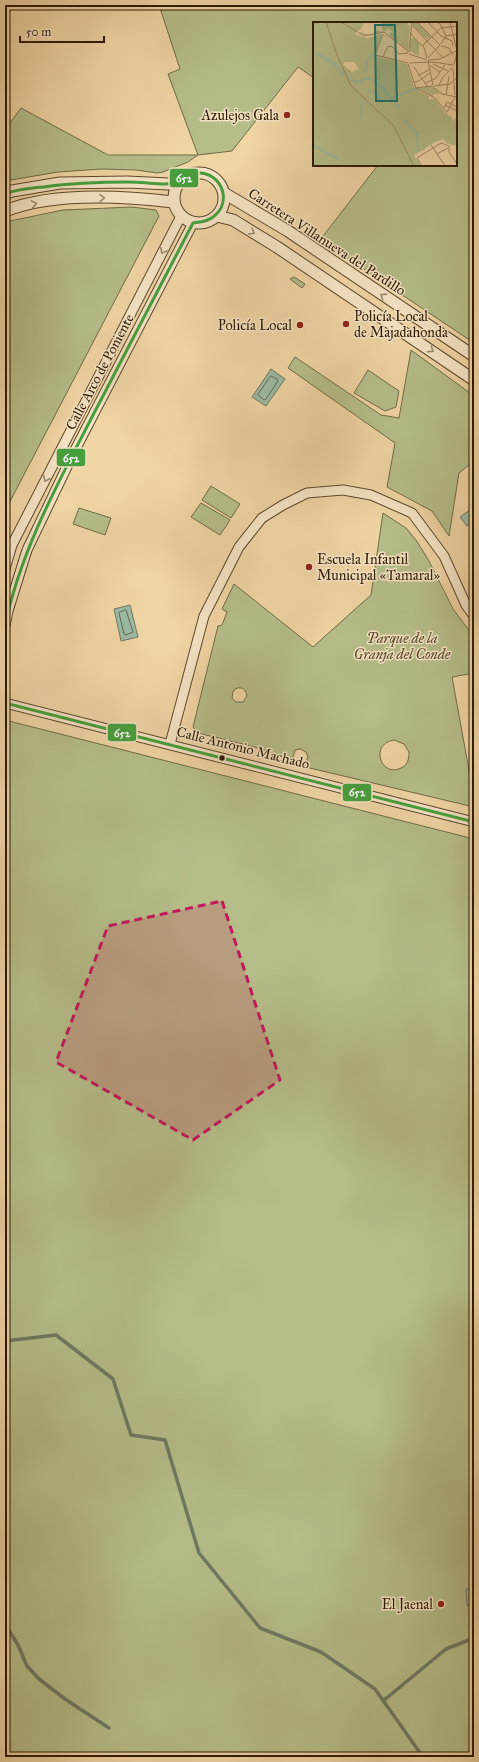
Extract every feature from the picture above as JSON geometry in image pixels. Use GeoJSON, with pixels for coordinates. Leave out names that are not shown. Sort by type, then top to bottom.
{"type":"FeatureCollection","features":[{"type":"Feature","properties":{"kind":"street"},"geometry":{"type":"LineString","coordinates":[[196,173],[206,174],[214,178],[224,193],[222,209],[217,216],[202,224],[193,223],[181,216],[176,210],[173,202],[173,195],[178,183],[186,176],[196,173]]}},
{"type":"Feature","properties":{"kind":"street"},"geometry":{"type":"LineString","coordinates":[[5,194],[12,191],[60,183],[178,183]]}},
{"type":"Feature","properties":{"kind":"street","name":"Carretera Villanueva del Pardillo"},"geometry":{"type":"LineString","coordinates":[[224,193],[288,231],[474,356]]}},
{"type":"Feature","properties":{"kind":"street"},"geometry":{"type":"LineString","coordinates":[[5,211],[16,207],[63,199],[128,198],[173,202]]}},
{"type":"Feature","properties":{"kind":"street","name":"Calle Arco de Poniente"},"geometry":{"type":"LineString","coordinates":[[5,569],[12,545],[181,216]]}},
{"type":"Feature","properties":{"kind":"street"},"geometry":{"type":"LineString","coordinates":[[217,216],[233,220],[278,246],[474,380]]}},
{"type":"Feature","properties":{"kind":"street","name":"Calle Arco de Poniente"},"geometry":{"type":"LineString","coordinates":[[5,626],[8,611],[30,543],[75,450],[193,223]]}},
{"type":"Feature","properties":{"kind":"street"},"geometry":{"type":"LineString","coordinates":[[170,744],[204,616],[239,547],[262,518],[307,493],[343,490],[371,495],[412,513],[444,556],[466,605],[474,616]]}},
{"type":"Feature","properties":{"kind":"street","name":"Calle Antonio Machado"},"geometry":{"type":"LineString","coordinates":[[5,703],[474,822]]}},
{"type":"Feature","properties":{"kind":"highlighted area"},"geometry":{"type":"Polygon","coordinates":[[[222,901],[280,1080],[193,1140],[56,1062],[108,926],[222,901]]]}},
{"type":"Feature","properties":{"kind":"green space"},"geometry":{"type":"Polygon","coordinates":[[[159,5],[474,5],[474,343],[320,240],[377,166],[457,166],[457,22],[313,22],[313,77],[298,67],[232,151],[198,155],[168,74],[180,69],[159,5]]]}},
{"type":"Feature","properties":{"kind":"green space"},"geometry":{"type":"Polygon","coordinates":[[[21,108],[108,155],[198,155],[188,162],[157,173],[136,170],[101,169],[58,172],[5,181],[5,130],[21,108]]]}},
{"type":"Feature","properties":{"kind":"green space"},"geometry":{"type":"Polygon","coordinates":[[[132,207],[156,210],[159,216],[5,511],[5,222],[63,210],[132,207]]]}},
{"type":"Feature","properties":{"kind":"green space"},"geometry":{"type":"Polygon","coordinates":[[[294,277],[305,284],[302,288],[290,279],[294,277]]]}},
{"type":"Feature","properties":{"kind":"green space"},"geometry":{"type":"Polygon","coordinates":[[[411,350],[474,396],[474,461],[459,473],[449,536],[432,511],[387,487],[395,443],[288,368],[295,357],[381,415],[399,418],[411,350]]]}},
{"type":"Feature","properties":{"kind":"green space"},"geometry":{"type":"Polygon","coordinates":[[[368,370],[399,391],[396,407],[385,411],[354,393],[368,370]]]}},
{"type":"Feature","properties":{"kind":"green space"},"geometry":{"type":"Polygon","coordinates":[[[211,486],[240,504],[231,518],[202,500],[211,486]]]}},
{"type":"Feature","properties":{"kind":"green space"},"geometry":{"type":"Polygon","coordinates":[[[201,503],[230,520],[220,535],[191,517],[201,503]]]}},
{"type":"Feature","properties":{"kind":"green space"},"geometry":{"type":"Polygon","coordinates":[[[79,508],[111,518],[105,535],[73,524],[79,508]]]}},
{"type":"Feature","properties":{"kind":"green space","name":"Parque de la Granja del Conde"},"geometry":{"type":"Polygon","coordinates":[[[383,513],[406,528],[416,540],[429,561],[453,609],[474,637],[474,673],[452,677],[474,798],[474,807],[293,764],[262,749],[198,733],[193,727],[218,626],[222,625],[227,612],[222,609],[234,584],[313,647],[371,595],[383,513]],[[237,688],[233,691],[232,698],[236,702],[243,702],[247,696],[246,692],[244,689],[237,688]],[[394,740],[386,743],[382,747],[380,753],[383,765],[394,770],[403,767],[408,762],[409,755],[409,752],[404,744],[394,740]],[[300,749],[295,750],[293,757],[295,762],[299,764],[306,762],[308,757],[306,752],[300,749]]]}},
{"type":"Feature","properties":{"kind":"green space"},"geometry":{"type":"Polygon","coordinates":[[[5,720],[474,839],[474,1757],[5,1757],[5,720]]]}},
{"type":"Feature","properties":{"kind":"water"},"geometry":{"type":"Polygon","coordinates":[[[271,369],[285,379],[266,406],[252,397],[271,369]]]}},
{"type":"Feature","properties":{"kind":"water"},"geometry":{"type":"Polygon","coordinates":[[[474,507],[474,521],[467,526],[460,517],[474,507]]]}},
{"type":"Feature","properties":{"kind":"water"},"geometry":{"type":"Polygon","coordinates":[[[130,605],[138,637],[121,641],[114,609],[130,605]]]}},
{"type":"Feature","properties":{"kind":"water"},"geometry":{"type":"Polygon","coordinates":[[[466,1589],[474,1589],[474,1606],[467,1606],[466,1589]]]}},
{"type":"Feature","properties":{"kind":"waterway"},"geometry":{"type":"LineString","coordinates":[[5,1341],[56,1335],[113,1379],[131,1435],[165,1440],[199,1553],[260,1628],[321,1652],[375,1689],[423,1757]]}},
{"type":"Feature","properties":{"kind":"waterway"},"geometry":{"type":"LineString","coordinates":[[5,1624],[18,1645],[27,1666],[39,1679],[65,1699],[109,1728]]}},
{"type":"Feature","properties":{"kind":"waterway"},"geometry":{"type":"LineString","coordinates":[[383,1701],[446,1649],[474,1638]]}},
{"type":"Feature","properties":{"kind":"transit line","name":"652"},"geometry":{"type":"LineString","coordinates":[[5,194],[24,189],[76,184],[129,182],[166,184],[176,182],[196,173],[206,174],[212,177],[218,182],[223,193],[222,206],[218,212],[211,219],[193,223],[66,467],[41,518],[20,571],[5,626]]}},
{"type":"Feature","properties":{"kind":"transit line","name":"652"},"geometry":{"type":"LineString","coordinates":[[5,703],[474,822]]}},
{"type":"Feature","properties":{"kind":"place","name":"Azulejos Gala"},"geometry":{"type":"Point","coordinates":[287,115]}},
{"type":"Feature","properties":{"kind":"place","name":"Policía Local de Majadahonda"},"geometry":{"type":"Point","coordinates":[346,324]}},
{"type":"Feature","properties":{"kind":"place","name":"Policía Local"},"geometry":{"type":"Point","coordinates":[300,325]}},
{"type":"Feature","properties":{"kind":"place","name":"Escuela Infantil Municipal «Tamaral»"},"geometry":{"type":"Point","coordinates":[309,567]}},
{"type":"Feature","properties":{"kind":"place","name":"El Jaenal"},"geometry":{"type":"Point","coordinates":[441,1604]}}]}
